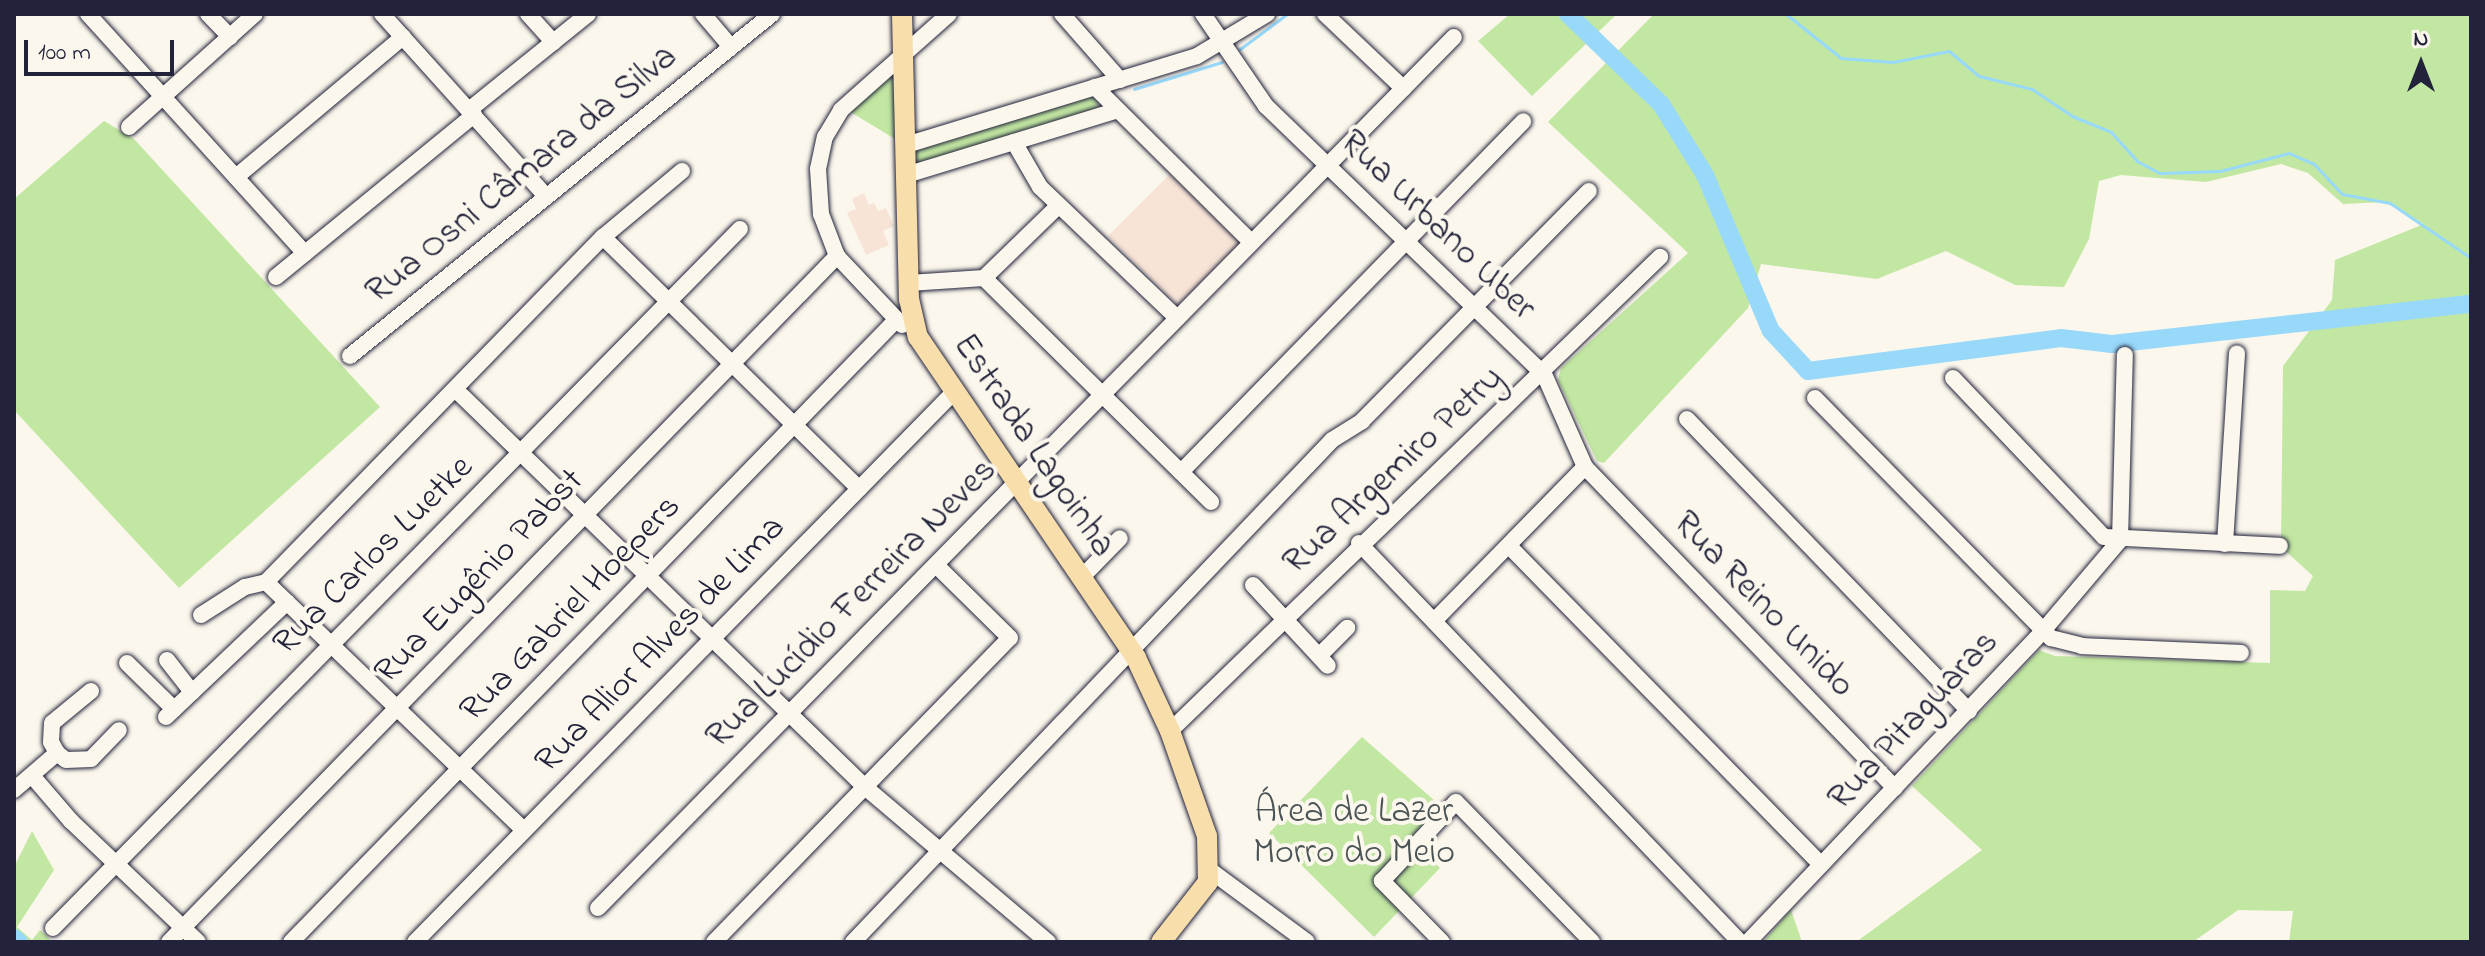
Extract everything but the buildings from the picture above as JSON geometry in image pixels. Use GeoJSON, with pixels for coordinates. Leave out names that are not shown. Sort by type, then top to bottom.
{"type":"FeatureCollection","features":[{"type":"Feature","properties":{"kind":"main road"},"geometry":{"type":"LineString","coordinates":[[902,14],[909,283],[918,337]]}},
{"type":"Feature","properties":{"kind":"main road","name":"Estrada Lagoinha"},"geometry":{"type":"LineString","coordinates":[[918,337],[953,393],[1131,649],[1170,731],[1207,836],[1211,871]]}},
{"type":"Feature","properties":{"kind":"main road"},"geometry":{"type":"LineString","coordinates":[[1161,942],[1202,895],[1211,871]]}},
{"type":"Feature","properties":{"kind":"street"},"geometry":{"type":"LineString","coordinates":[[88,14],[305,253]]}},
{"type":"Feature","properties":{"kind":"street"},"geometry":{"type":"LineString","coordinates":[[208,14],[230,37]]}},
{"type":"Feature","properties":{"kind":"street"},"geometry":{"type":"LineString","coordinates":[[129,127],[255,14]]}},
{"type":"Feature","properties":{"kind":"street"},"geometry":{"type":"LineString","coordinates":[[382,14],[547,197]]}},
{"type":"Feature","properties":{"kind":"street"},"geometry":{"type":"LineString","coordinates":[[528,14],[553,42]]}},
{"type":"Feature","properties":{"kind":"street"},"geometry":{"type":"LineString","coordinates":[[276,277],[588,14]]}},
{"type":"Feature","properties":{"kind":"street"},"geometry":{"type":"LineString","coordinates":[[703,14],[731,47]]}},
{"type":"Feature","properties":{"kind":"street","name":"Rua Osni Câmara da Silva"},"geometry":{"type":"LineString","coordinates":[[350,356],[772,14]]}},
{"type":"Feature","properties":{"kind":"street","name":"Estrada Lagoinha"},"geometry":{"type":"LineString","coordinates":[[918,337],[896,320],[837,256],[819,203],[825,137],[841,110],[949,14]]}},
{"type":"Feature","properties":{"kind":"street"},"geometry":{"type":"LineString","coordinates":[[1062,14],[1120,80]]}},
{"type":"Feature","properties":{"kind":"street","name":"Rua Urbano Uber"},"geometry":{"type":"LineString","coordinates":[[1203,14],[1226,42],[1259,98],[1544,374],[1585,467]]}},
{"type":"Feature","properties":{"kind":"street"},"geometry":{"type":"LineString","coordinates":[[906,145],[1120,80],[1226,42],[1267,14]]}},
{"type":"Feature","properties":{"kind":"street"},"geometry":{"type":"LineString","coordinates":[[1325,14],[1403,88]]}},
{"type":"Feature","properties":{"kind":"street"},"geometry":{"type":"LineString","coordinates":[[236,177],[403,37]]}},
{"type":"Feature","properties":{"kind":"street","name":"Rua Lucídio Ferreira Neves"},"geometry":{"type":"LineString","coordinates":[[598,908],[1454,37]]}},
{"type":"Feature","properties":{"kind":"street"},"geometry":{"type":"LineString","coordinates":[[1095,87],[1115,111],[1251,242]]}},
{"type":"Feature","properties":{"kind":"street"},"geometry":{"type":"LineString","coordinates":[[906,175],[1115,111]]}},
{"type":"Feature","properties":{"kind":"street"},"geometry":{"type":"LineString","coordinates":[[1181,472],[1523,121]]}},
{"type":"Feature","properties":{"kind":"street"},"geometry":{"type":"LineString","coordinates":[[1014,142],[1027,172],[1058,206],[1177,318]]}},
{"type":"Feature","properties":{"kind":"street"},"geometry":{"type":"LineString","coordinates":[[201,615],[245,587],[266,582],[603,237],[682,171]]}},
{"type":"Feature","properties":{"kind":"street"},"geometry":{"type":"LineString","coordinates":[[853,942],[1332,440],[1362,421],[1589,191]]}},
{"type":"Feature","properties":{"kind":"street"},"geometry":{"type":"LineString","coordinates":[[909,283],[984,278],[1058,206]]}},
{"type":"Feature","properties":{"kind":"street","name":"Rua Carlos Luetke"},"geometry":{"type":"LineString","coordinates":[[53,928],[740,229]]}},
{"type":"Feature","properties":{"kind":"street"},"geometry":{"type":"LineString","coordinates":[[603,237],[859,489]]}},
{"type":"Feature","properties":{"kind":"street","name":"Rua Eugênio Pabst"},"geometry":{"type":"LineString","coordinates":[[169,942],[837,256]]}},
{"type":"Feature","properties":{"kind":"street","name":"Rua Argemiro Petry"},"geometry":{"type":"LineString","coordinates":[[1170,731],[1359,543],[1544,374],[1660,257]]}},
{"type":"Feature","properties":{"kind":"street"},"geometry":{"type":"LineString","coordinates":[[984,278],[1211,502]]}},
{"type":"Feature","properties":{"kind":"street","name":"Rua Gabriel Hoepers"},"geometry":{"type":"LineString","coordinates":[[291,942],[896,320]]}},
{"type":"Feature","properties":{"kind":"street"},"geometry":{"type":"LineString","coordinates":[[2225,544],[2237,353]]}},
{"type":"Feature","properties":{"kind":"street"},"geometry":{"type":"LineString","coordinates":[[2120,540],[2125,355]]}},
{"type":"Feature","properties":{"kind":"street"},"geometry":{"type":"LineString","coordinates":[[1953,378],[2094,530],[2120,540],[2280,546]]}},
{"type":"Feature","properties":{"kind":"street"},"geometry":{"type":"LineString","coordinates":[[455,389],[865,787],[938,853],[1048,942]]}},
{"type":"Feature","properties":{"kind":"street","name":"Rua Alior Alves de Lima"},"geometry":{"type":"LineString","coordinates":[[415,942],[953,393]]}},
{"type":"Feature","properties":{"kind":"street"},"geometry":{"type":"LineString","coordinates":[[1815,398],[2042,632],[2073,645],[2241,653]]}},
{"type":"Feature","properties":{"kind":"street"},"geometry":{"type":"LineString","coordinates":[[1687,419],[1969,711]]}},
{"type":"Feature","properties":{"kind":"street"},"geometry":{"type":"LineString","coordinates":[[1434,621],[1585,467]]}},
{"type":"Feature","properties":{"kind":"street","name":"Rua Reino Unido"},"geometry":{"type":"LineString","coordinates":[[1585,467],[1895,788]]}},
{"type":"Feature","properties":{"kind":"street"},"geometry":{"type":"LineString","coordinates":[[1082,577],[1120,538]]}},
{"type":"Feature","properties":{"kind":"street","name":"Rua Pitaguaras"},"geometry":{"type":"LineString","coordinates":[[1748,942],[1969,711],[2042,632],[2120,540]]}},
{"type":"Feature","properties":{"kind":"street"},"geometry":{"type":"LineString","coordinates":[[1359,543],[1740,942]]}},
{"type":"Feature","properties":{"kind":"street"},"geometry":{"type":"LineString","coordinates":[[1509,546],[1821,865]]}},
{"type":"Feature","properties":{"kind":"street"},"geometry":{"type":"LineString","coordinates":[[714,942],[1010,638],[936,565]]}},
{"type":"Feature","properties":{"kind":"street"},"geometry":{"type":"LineString","coordinates":[[266,582],[524,830]]}},
{"type":"Feature","properties":{"kind":"street"},"geometry":{"type":"LineString","coordinates":[[1253,585],[1324,661],[1347,628]]}},
{"type":"Feature","properties":{"kind":"street"},"geometry":{"type":"LineString","coordinates":[[127,663],[170,713],[287,602]]}},
{"type":"Feature","properties":{"kind":"street"},"geometry":{"type":"LineString","coordinates":[[167,660],[192,692]]}},
{"type":"Feature","properties":{"kind":"street"},"geometry":{"type":"LineString","coordinates":[[91,691],[52,723],[51,742],[57,753],[66,760],[91,759],[119,730]]}},
{"type":"Feature","properties":{"kind":"street"},"geometry":{"type":"LineString","coordinates":[[14,790],[34,778],[57,753]]}},
{"type":"Feature","properties":{"kind":"street"},"geometry":{"type":"LineString","coordinates":[[34,778],[71,821],[118,862],[198,942]]}},
{"type":"Feature","properties":{"kind":"street"},"geometry":{"type":"LineString","coordinates":[[1442,942],[1382,881],[1456,802],[1592,942]]}},
{"type":"Feature","properties":{"kind":"street"},"geometry":{"type":"LineString","coordinates":[[1211,871],[1307,942]]}},
{"type":"Feature","properties":{"kind":"shaded area"},"geometry":{"type":"Polygon","coordinates":[[[1170,174],[1240,243],[1178,305],[1108,236],[1170,174]]]}},
{"type":"Feature","properties":{"kind":"shaded area"},"geometry":{"type":"Polygon","coordinates":[[[864,193],[869,205],[874,203],[878,211],[886,208],[894,226],[883,231],[889,245],[866,255],[847,213],[856,209],[852,199],[864,193]]]}},
{"type":"Feature","properties":{"kind":"green space"},"geometry":{"type":"Polygon","coordinates":[[[1510,14],[1617,14],[1532,96],[1478,41],[1510,14]]]}},
{"type":"Feature","properties":{"kind":"green space"},"geometry":{"type":"Polygon","coordinates":[[[1654,14],[2471,14],[2471,942],[2289,942],[2293,911],[2238,910],[2193,942],[1856,942],[1982,850],[1912,786],[2039,650],[2055,656],[2270,663],[2270,590],[2305,591],[2313,576],[2281,547],[2283,366],[2332,300],[2335,260],[2424,224],[2385,202],[2343,204],[2308,173],[2281,164],[2206,182],[2121,175],[2099,181],[2089,239],[2064,287],[2015,285],[1946,251],[1877,279],[1761,264],[1748,308],[1604,463],[1597,461],[1558,380],[1561,368],[1688,253],[1548,122],[1654,14]]]}},
{"type":"Feature","properties":{"kind":"green space"},"geometry":{"type":"Polygon","coordinates":[[[895,67],[895,139],[849,111],[895,67]]]}},
{"type":"Feature","properties":{"kind":"green space"},"geometry":{"type":"Polygon","coordinates":[[[1091,96],[1098,101],[1097,110],[916,163],[915,151],[1091,96]]]}},
{"type":"Feature","properties":{"kind":"green space"},"geometry":{"type":"Polygon","coordinates":[[[104,121],[134,139],[380,407],[179,588],[14,410],[14,199],[104,121]]]}},
{"type":"Feature","properties":{"kind":"green space","name":"Área de Lazer Morro do Meio"},"geometry":{"type":"Polygon","coordinates":[[[1362,737],[1443,808],[1414,842],[1440,868],[1374,937],[1269,833],[1362,737]]]}},
{"type":"Feature","properties":{"kind":"green space"},"geometry":{"type":"Polygon","coordinates":[[[32,831],[54,870],[17,927],[32,940],[40,930],[53,942],[14,942],[14,867],[32,831]]]}},
{"type":"Feature","properties":{"kind":"green space"},"geometry":{"type":"Polygon","coordinates":[[[1791,910],[1802,942],[1763,942],[1791,910]]]}},
{"type":"Feature","properties":{"kind":"waterway"},"geometry":{"type":"LineString","coordinates":[[1240,49],[1287,14]]}},
{"type":"Feature","properties":{"kind":"waterway"},"geometry":{"type":"LineString","coordinates":[[1568,14],[1661,104],[1705,175],[1771,331],[1808,371],[2061,338],[2112,344],[2471,304]]}},
{"type":"Feature","properties":{"kind":"waterway"},"geometry":{"type":"LineString","coordinates":[[1786,14],[1841,58],[1893,62],[1949,51],[1979,76],[2032,89],[2072,116],[2111,132],[2137,161],[2160,173],[2220,171],[2289,153],[2314,164],[2342,194],[2390,203],[2471,258]]}},
{"type":"Feature","properties":{"kind":"waterway"},"geometry":{"type":"LineString","coordinates":[[1134,89],[1222,62]]}},
{"type":"Feature","properties":{"kind":"waterway"},"geometry":{"type":"LineString","coordinates":[[14,938],[19,942]]}}]}
